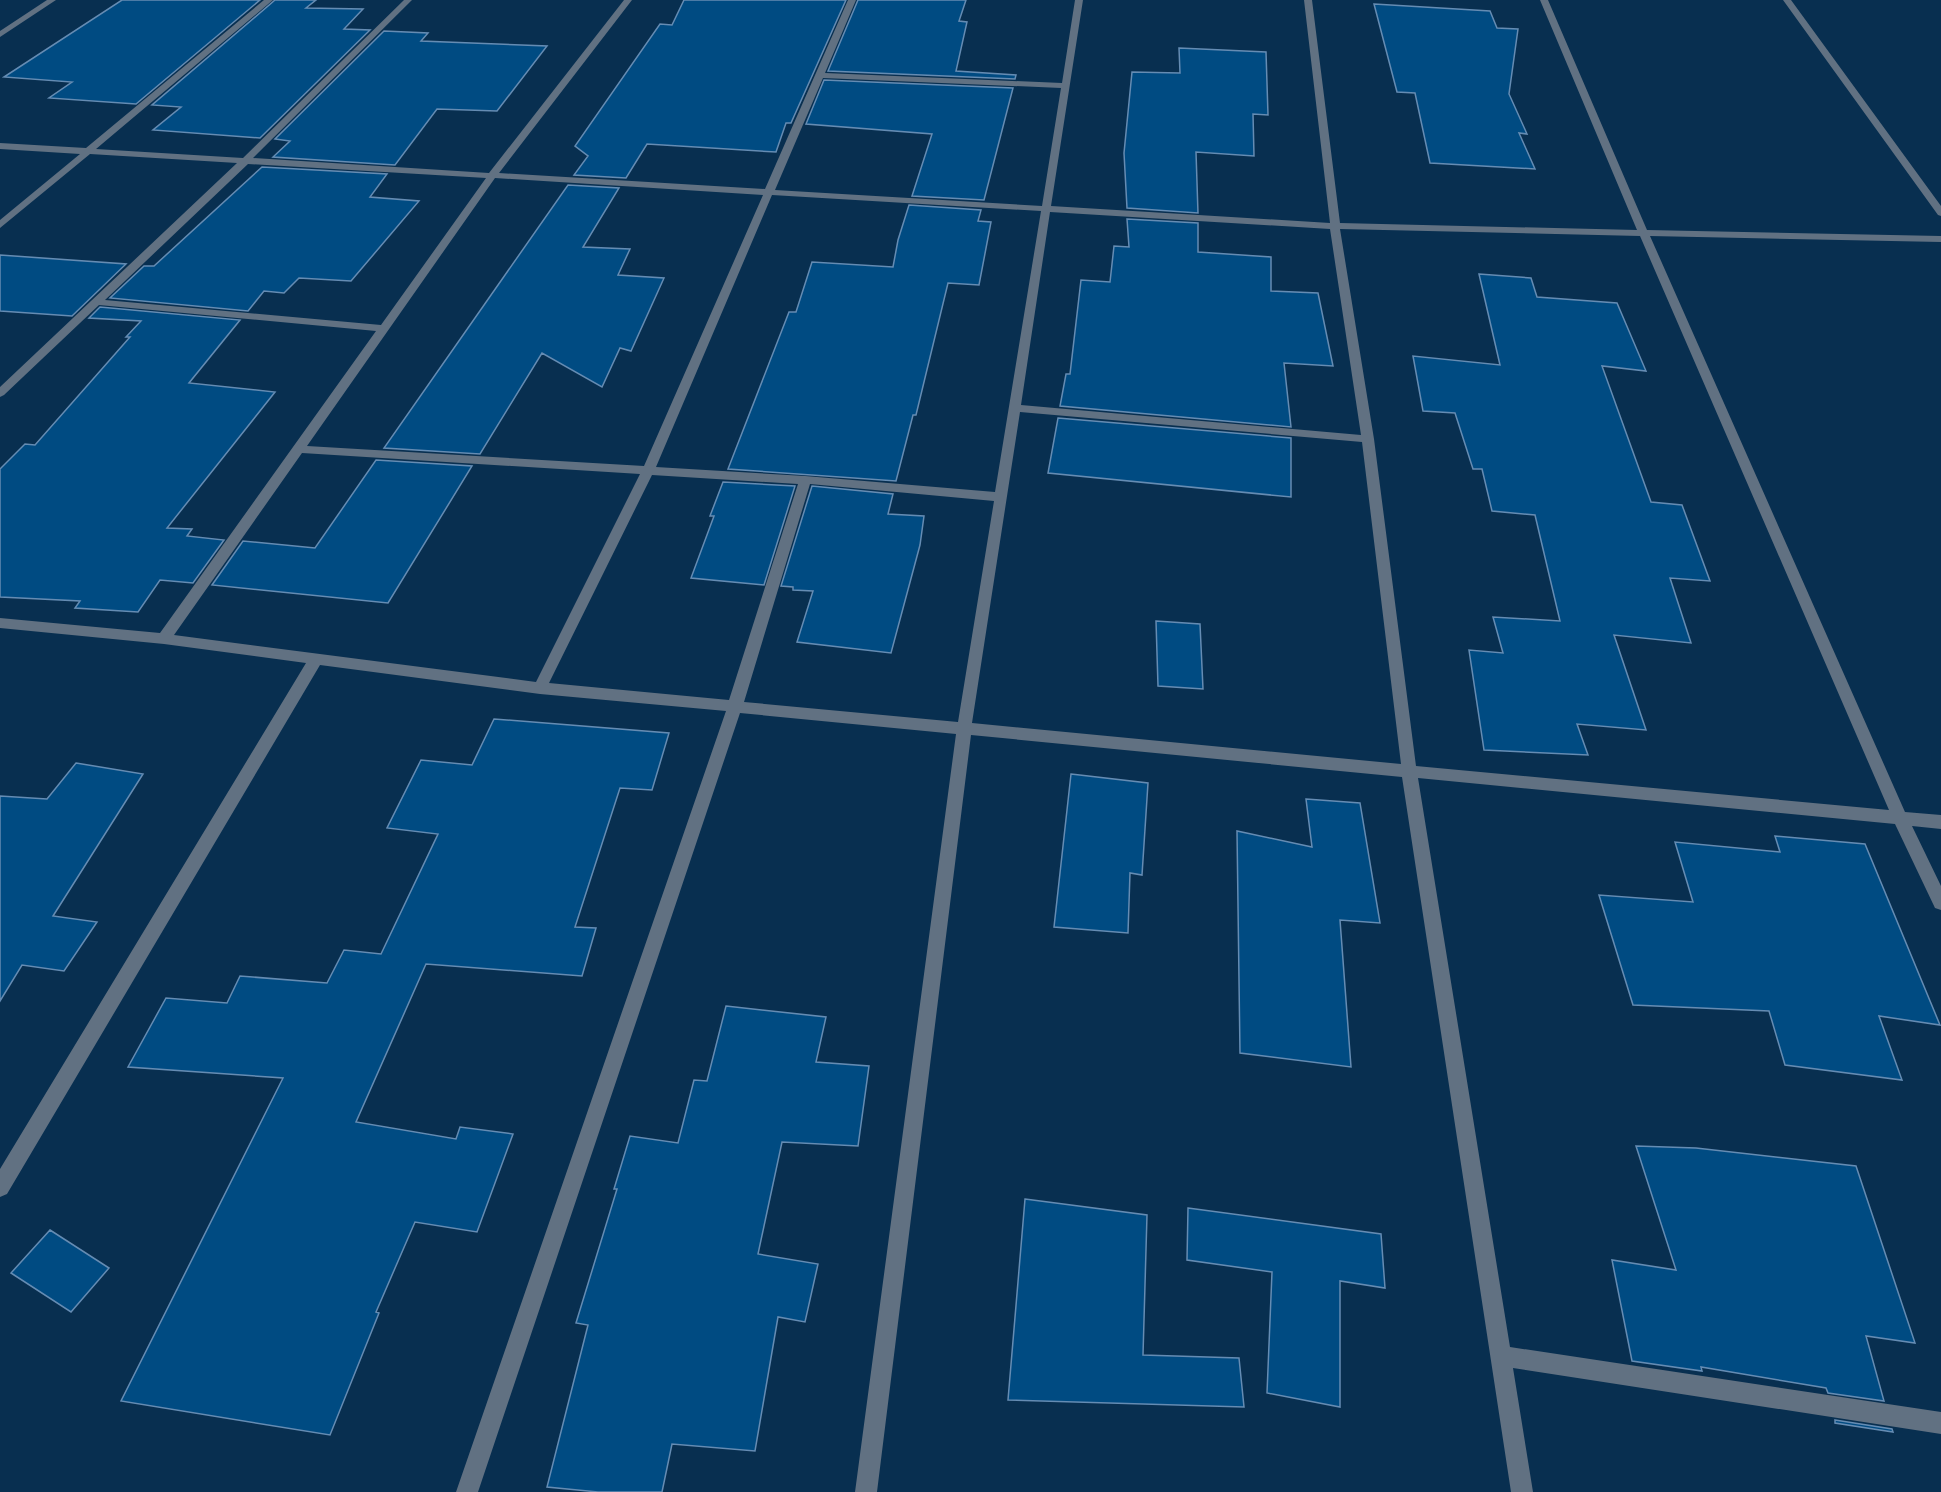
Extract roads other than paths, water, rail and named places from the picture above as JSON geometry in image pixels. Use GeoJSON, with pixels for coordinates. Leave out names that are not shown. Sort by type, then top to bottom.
{"type":"FeatureCollection","features":[{"type":"Feature","properties":{"kind":"street"},"geometry":{"type":"LineString","coordinates":[[0,34],[52,0]]}},
{"type":"Feature","properties":{"kind":"street"},"geometry":{"type":"LineString","coordinates":[[0,225],[269,0]]}},
{"type":"Feature","properties":{"kind":"street"},"geometry":{"type":"LineString","coordinates":[[0,393],[246,160],[408,0]]}},
{"type":"Feature","properties":{"kind":"street"},"geometry":{"type":"LineString","coordinates":[[164,639],[493,174],[628,0]]}},
{"type":"Feature","properties":{"kind":"street"},"geometry":{"type":"LineString","coordinates":[[540,688],[648,471],[852,0]]}},
{"type":"Feature","properties":{"kind":"street"},"geometry":{"type":"LineString","coordinates":[[866,1492],[964,728],[1079,0]]}},
{"type":"Feature","properties":{"kind":"street"},"geometry":{"type":"LineString","coordinates":[[1308,0],[1335,226],[1368,440],[1409,771],[1522,1492]]}},
{"type":"Feature","properties":{"kind":"street"},"geometry":{"type":"LineString","coordinates":[[1544,0],[1643,232],[1900,818],[1941,903]]}},
{"type":"Feature","properties":{"kind":"street"},"geometry":{"type":"LineString","coordinates":[[1787,0],[1941,213]]}},
{"type":"Feature","properties":{"kind":"street"},"geometry":{"type":"LineString","coordinates":[[819,75],[1065,86]]}},
{"type":"Feature","properties":{"kind":"street"},"geometry":{"type":"LineString","coordinates":[[0,146],[1335,226],[1941,239]]}},
{"type":"Feature","properties":{"kind":"street"},"geometry":{"type":"LineString","coordinates":[[97,302],[383,328]]}},
{"type":"Feature","properties":{"kind":"street"},"geometry":{"type":"LineString","coordinates":[[1014,408],[1368,440]]}},
{"type":"Feature","properties":{"kind":"street"},"geometry":{"type":"LineString","coordinates":[[300,449],[805,480],[1000,497]]}},
{"type":"Feature","properties":{"kind":"street"},"geometry":{"type":"LineString","coordinates":[[467,1492],[735,706],[805,480]]}},
{"type":"Feature","properties":{"kind":"street"},"geometry":{"type":"LineString","coordinates":[[0,623],[164,639],[540,688],[1941,822]]}},
{"type":"Feature","properties":{"kind":"street"},"geometry":{"type":"LineString","coordinates":[[0,1187],[316,659]]}},
{"type":"Feature","properties":{"kind":"street"},"geometry":{"type":"LineString","coordinates":[[1501,1356],[1941,1423]]}}]}
